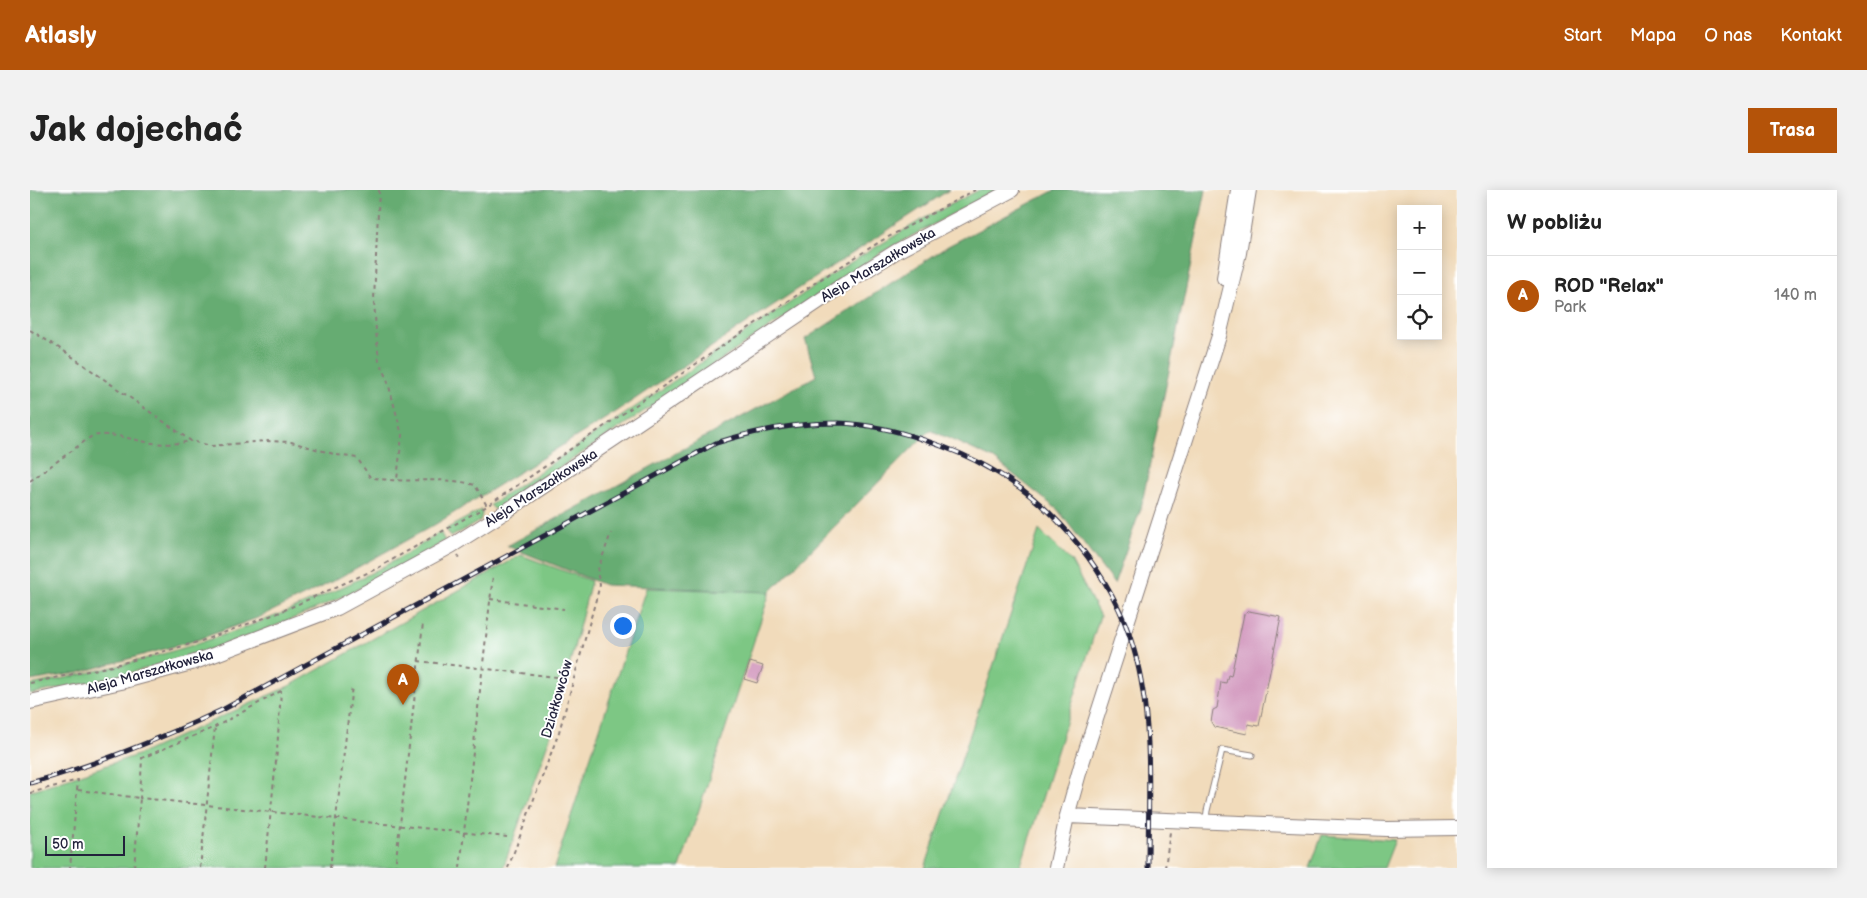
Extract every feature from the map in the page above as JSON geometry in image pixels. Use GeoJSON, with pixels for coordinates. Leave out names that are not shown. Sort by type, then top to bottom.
{"type":"FeatureCollection","features":[{"type":"Feature","properties":{"kind":"main road","name":"Aleja Marszałkowska"},"geometry":{"type":"LineString","coordinates":[[30,702],[121,682],[195,662],[337,608],[452,546],[496,518],[846,283],[914,241],[1012,190]]}},
{"type":"Feature","properties":{"kind":"main road"},"geometry":{"type":"LineString","coordinates":[[1209,365],[1238,190]]}},
{"type":"Feature","properties":{"kind":"main road"},"geometry":{"type":"LineString","coordinates":[[1056,868],[1067,816],[1125,626],[1228,304],[1249,190]]}},
{"type":"Feature","properties":{"kind":"main road"},"geometry":{"type":"LineString","coordinates":[[1067,816],[1387,829],[1457,828]]}},
{"type":"Feature","properties":{"kind":"main road"},"geometry":{"type":"LineString","coordinates":[[1046,868],[1067,816]]}},
{"type":"Feature","properties":{"kind":"lane"},"geometry":{"type":"LineString","coordinates":[[1206,822],[1222,750],[1252,755]]}},
{"type":"Feature","properties":{"kind":"path"},"geometry":{"type":"LineString","coordinates":[[379,190],[374,300],[375,323],[379,361],[386,375],[402,435],[397,480]]}},
{"type":"Feature","properties":{"kind":"path"},"geometry":{"type":"LineString","coordinates":[[30,683],[72,676],[151,657],[262,620],[376,569],[487,506],[818,281],[881,241],[975,190]]}},
{"type":"Feature","properties":{"kind":"path"},"geometry":{"type":"LineString","coordinates":[[30,330],[67,352],[191,441],[211,446],[265,441],[291,442],[337,455],[357,458],[370,477],[385,480],[458,480],[475,486],[496,518]]}},
{"type":"Feature","properties":{"kind":"path"},"geometry":{"type":"LineString","coordinates":[[30,481],[92,436],[102,434],[148,443],[181,443],[191,441]]}},
{"type":"Feature","properties":{"kind":"path","name":"Działkowców"},"geometry":{"type":"LineString","coordinates":[[508,868],[559,732],[600,585],[597,572],[611,533]]}},
{"type":"Feature","properties":{"kind":"path"},"geometry":{"type":"LineString","coordinates":[[460,868],[493,575]]}},
{"type":"Feature","properties":{"kind":"path"},"geometry":{"type":"LineString","coordinates":[[490,599],[564,609]]}},
{"type":"Feature","properties":{"kind":"path"},"geometry":{"type":"LineString","coordinates":[[395,868],[423,622]]}},
{"type":"Feature","properties":{"kind":"path"},"geometry":{"type":"LineString","coordinates":[[418,662],[565,678]]}},
{"type":"Feature","properties":{"kind":"path"},"geometry":{"type":"LineString","coordinates":[[330,868],[352,686]]}},
{"type":"Feature","properties":{"kind":"path"},"geometry":{"type":"LineString","coordinates":[[134,868],[142,758],[215,727],[281,692],[264,868]]}},
{"type":"Feature","properties":{"kind":"path"},"geometry":{"type":"LineString","coordinates":[[200,868],[215,727]]}},
{"type":"Feature","properties":{"kind":"path"},"geometry":{"type":"LineString","coordinates":[[30,793],[78,780],[70,868]]}},
{"type":"Feature","properties":{"kind":"path"},"geometry":{"type":"LineString","coordinates":[[78,790],[207,806],[271,811],[506,837]]}},
{"type":"Feature","properties":{"kind":"path"},"geometry":{"type":"LineString","coordinates":[[1165,868],[1171,820]]}},
{"type":"Feature","properties":{"kind":"green space"},"geometry":{"type":"Polygon","coordinates":[[[30,190],[949,190],[757,316],[616,412],[436,524],[322,587],[260,617],[197,640],[78,673],[30,681],[30,190]]]}},
{"type":"Feature","properties":{"kind":"green space"},"geometry":{"type":"Polygon","coordinates":[[[979,190],[997,190],[882,252],[498,509],[494,509],[490,505],[843,267],[921,220],[979,190]]]}},
{"type":"Feature","properties":{"kind":"green space"},"geometry":{"type":"Polygon","coordinates":[[[1055,190],[1206,190],[1141,508],[1114,584],[1058,510],[994,459],[930,430],[770,592],[605,585],[507,546],[816,376],[805,339],[948,246],[1055,190]]]}},
{"type":"Feature","properties":{"kind":"green space"},"geometry":{"type":"Polygon","coordinates":[[[481,510],[480,521],[451,537],[446,529],[481,510]]]}},
{"type":"Feature","properties":{"kind":"green space"},"geometry":{"type":"Polygon","coordinates":[[[1039,530],[1071,561],[1100,616],[1020,868],[925,868],[1039,530]]]}},
{"type":"Feature","properties":{"kind":"green space"},"geometry":{"type":"Polygon","coordinates":[[[440,532],[445,541],[397,569],[297,617],[192,655],[138,671],[30,694],[30,685],[142,660],[216,638],[288,611],[383,567],[440,532]]]}},
{"type":"Feature","properties":{"kind":"green space"},"geometry":{"type":"Polygon","coordinates":[[[521,555],[591,581],[554,726],[503,868],[30,868],[30,791],[140,754],[291,685],[521,555]]]}},
{"type":"Feature","properties":{"kind":"green space"},"geometry":{"type":"Polygon","coordinates":[[[646,588],[770,592],[680,868],[554,868],[646,588]]]}},
{"type":"Feature","properties":{"kind":"green space"},"geometry":{"type":"Polygon","coordinates":[[[1322,835],[1395,840],[1384,868],[1310,868],[1322,835]]]}},
{"type":"Feature","properties":{"kind":"building"},"geometry":{"type":"Polygon","coordinates":[[[1249,611],[1281,617],[1259,726],[1248,724],[1247,734],[1214,727],[1211,722],[1213,710],[1217,708],[1221,682],[1226,683],[1228,675],[1231,676],[1244,614],[1249,611]]]}},
{"type":"Feature","properties":{"kind":"building"},"geometry":{"type":"Polygon","coordinates":[[[750,662],[763,666],[757,683],[744,679],[750,662]]]}},
{"type":"Feature","properties":{"kind":"railway"},"geometry":{"type":"LineString","coordinates":[[30,783],[80,768],[129,750],[224,709],[716,443],[746,434],[791,426],[838,423],[861,425],[916,437],[959,453],[989,468],[1037,501],[1059,522],[1097,570],[1125,623],[1134,650],[1145,703],[1149,786],[1148,868]]}},
{"type":"Feature","properties":{"kind":"place","name":"ROD \"Relax\""},"geometry":{"type":"Point","coordinates":[403,705]}}]}
